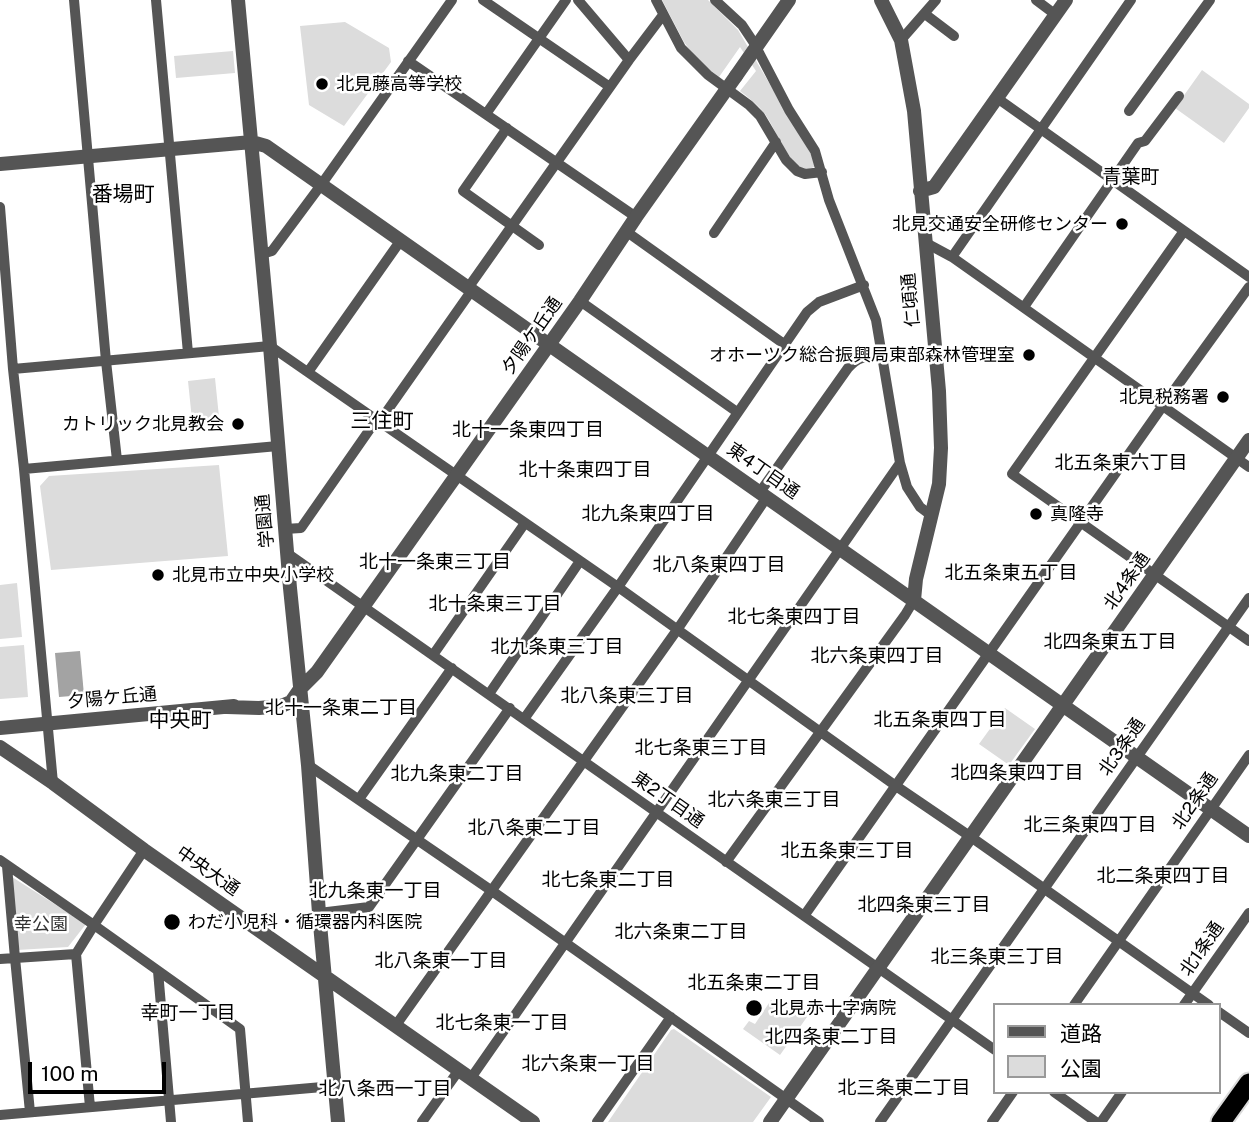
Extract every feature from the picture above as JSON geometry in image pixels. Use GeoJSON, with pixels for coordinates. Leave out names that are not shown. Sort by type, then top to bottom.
{"type":"FeatureCollection","features":[{"type":"Feature","properties":{"kind":"highway"},"geometry":{"type":"LineString","coordinates":[[1221,1122],[1249,1083]]}},
{"type":"Feature","properties":{"kind":"street"},"geometry":{"type":"LineString","coordinates":[[74,0],[117,460]]}},
{"type":"Feature","properties":{"kind":"street"},"geometry":{"type":"LineString","coordinates":[[156,0],[188,353]]}},
{"type":"Feature","properties":{"kind":"street","name":"学園通"},"geometry":{"type":"LineString","coordinates":[[238,0],[287,553],[309,765],[338,1122]]}},
{"type":"Feature","properties":{"kind":"street"},"geometry":{"type":"LineString","coordinates":[[262,254],[272,251],[452,0]]}},
{"type":"Feature","properties":{"kind":"street"},"geometry":{"type":"LineString","coordinates":[[483,0],[610,87]]}},
{"type":"Feature","properties":{"kind":"street"},"geometry":{"type":"LineString","coordinates":[[486,114],[566,0]]}},
{"type":"Feature","properties":{"kind":"street"},"geometry":{"type":"LineString","coordinates":[[578,0],[629,60]]}},
{"type":"Feature","properties":{"kind":"street"},"geometry":{"type":"LineString","coordinates":[[656,0],[681,48],[708,75],[760,116],[786,160],[797,171],[805,174],[822,172]]}},
{"type":"Feature","properties":{"kind":"street"},"geometry":{"type":"LineString","coordinates":[[715,0],[742,25],[754,43],[789,110],[815,151],[829,201],[876,320],[900,463],[907,487],[920,507],[932,516]]}},
{"type":"Feature","properties":{"kind":"street","name":"夕陽ケ丘通"},"geometry":{"type":"LineString","coordinates":[[0,728],[227,708],[300,689],[317,672],[364,607],[789,0]]}},
{"type":"Feature","properties":{"kind":"street","name":"仁頃通"},"geometry":{"type":"LineString","coordinates":[[881,0],[901,40],[914,111],[939,391],[939,484],[916,579],[914,600]]}},
{"type":"Feature","properties":{"kind":"street"},"geometry":{"type":"LineString","coordinates":[[901,40],[936,0]]}},
{"type":"Feature","properties":{"kind":"street"},"geometry":{"type":"LineString","coordinates":[[1036,0],[1056,15]]}},
{"type":"Feature","properties":{"kind":"street"},"geometry":{"type":"LineString","coordinates":[[920,191],[934,187],[1066,0]]}},
{"type":"Feature","properties":{"kind":"street"},"geometry":{"type":"LineString","coordinates":[[952,257],[1131,0]]}},
{"type":"Feature","properties":{"kind":"street"},"geometry":{"type":"LineString","coordinates":[[1129,111],[1210,0]]}},
{"type":"Feature","properties":{"kind":"street"},"geometry":{"type":"LineString","coordinates":[[926,14],[954,36]]}},
{"type":"Feature","properties":{"kind":"street"},"geometry":{"type":"LineString","coordinates":[[285,529],[301,528],[663,15]]}},
{"type":"Feature","properties":{"kind":"street"},"geometry":{"type":"LineString","coordinates":[[408,61],[636,217]]}},
{"type":"Feature","properties":{"kind":"street"},"geometry":{"type":"LineString","coordinates":[[1024,307],[1138,143],[1145,141],[1179,96]]}},
{"type":"Feature","properties":{"kind":"street"},"geometry":{"type":"LineString","coordinates":[[997,98],[1249,277]]}},
{"type":"Feature","properties":{"kind":"street"},"geometry":{"type":"LineString","coordinates":[[508,128],[463,191],[539,245]]}},
{"type":"Feature","properties":{"kind":"street"},"geometry":{"type":"LineString","coordinates":[[0,164],[251,142]]}},
{"type":"Feature","properties":{"kind":"street","name":"東4丁目通"},"geometry":{"type":"LineString","coordinates":[[251,142],[266,146],[1249,836]]}},
{"type":"Feature","properties":{"kind":"street"},"geometry":{"type":"LineString","coordinates":[[714,233],[776,142]]}},
{"type":"Feature","properties":{"kind":"street"},"geometry":{"type":"LineString","coordinates":[[0,207],[53,783]]}},
{"type":"Feature","properties":{"kind":"street"},"geometry":{"type":"LineString","coordinates":[[1184,231],[1012,474],[1249,641]]}},
{"type":"Feature","properties":{"kind":"street"},"geometry":{"type":"LineString","coordinates":[[627,232],[784,344]]}},
{"type":"Feature","properties":{"kind":"street"},"geometry":{"type":"LineString","coordinates":[[308,372],[401,240]]}},
{"type":"Feature","properties":{"kind":"street"},"geometry":{"type":"LineString","coordinates":[[926,243],[952,257],[1249,467]]}},
{"type":"Feature","properties":{"kind":"street"},"geometry":{"type":"LineString","coordinates":[[524,719],[807,312],[819,302],[864,285]]}},
{"type":"Feature","properties":{"kind":"street"},"geometry":{"type":"LineString","coordinates":[[804,916],[1080,522],[1249,287]]}},
{"type":"Feature","properties":{"kind":"street"},"geometry":{"type":"LineString","coordinates":[[580,301],[737,412]]}},
{"type":"Feature","properties":{"kind":"street"},"geometry":{"type":"LineString","coordinates":[[13,369],[270,346],[618,587],[1206,1003]]}},
{"type":"Feature","properties":{"kind":"street"},"geometry":{"type":"LineString","coordinates":[[396,1025],[677,630],[848,368],[857,359],[882,358]]}},
{"type":"Feature","properties":{"kind":"street","name":"北4条通"},"geometry":{"type":"LineString","coordinates":[[770,1122],[1249,440]]}},
{"type":"Feature","properties":{"kind":"street"},"geometry":{"type":"LineString","coordinates":[[24,469],[278,446]]}},
{"type":"Feature","properties":{"kind":"street"},"geometry":{"type":"LineString","coordinates":[[422,1122],[465,1074],[565,943],[900,463]]}},
{"type":"Feature","properties":{"kind":"street"},"geometry":{"type":"LineString","coordinates":[[433,655],[525,523]]}},
{"type":"Feature","properties":{"kind":"street","name":"東2丁目通"},"geometry":{"type":"LineString","coordinates":[[287,553],[993,1050]]}},
{"type":"Feature","properties":{"kind":"street"},"geometry":{"type":"LineString","coordinates":[[489,694],[580,561]]}},
{"type":"Feature","properties":{"kind":"street","name":"北3条通"},"geometry":{"type":"LineString","coordinates":[[880,1122],[1249,598]]}},
{"type":"Feature","properties":{"kind":"street"},"geometry":{"type":"LineString","coordinates":[[726,862],[914,600]]}},
{"type":"Feature","properties":{"kind":"street"},"geometry":{"type":"LineString","coordinates":[[359,799],[452,667]]}},
{"type":"Feature","properties":{"kind":"street"},"geometry":{"type":"LineString","coordinates":[[319,913],[369,907],[510,708]]}},
{"type":"Feature","properties":{"kind":"street","name":"中央大通"},"geometry":{"type":"LineString","coordinates":[[0,747],[465,1074],[514,1117],[533,1122]]}},
{"type":"Feature","properties":{"kind":"street","name":"北2条通"},"geometry":{"type":"LineString","coordinates":[[1075,1003],[1249,755]]}},
{"type":"Feature","properties":{"kind":"street"},"geometry":{"type":"LineString","coordinates":[[309,765],[819,1122]]}},
{"type":"Feature","properties":{"kind":"street"},"geometry":{"type":"LineString","coordinates":[[90,1107],[76,954],[144,850]]}},
{"type":"Feature","properties":{"kind":"street"},"geometry":{"type":"LineString","coordinates":[[4,863],[240,1029],[248,1122]]}},
{"type":"Feature","properties":{"kind":"street"},"geometry":{"type":"LineString","coordinates":[[4,863],[30,1112]]}},
{"type":"Feature","properties":{"kind":"street","name":"北1条通"},"geometry":{"type":"LineString","coordinates":[[1185,1003],[1249,913]]}},
{"type":"Feature","properties":{"kind":"street"},"geometry":{"type":"LineString","coordinates":[[0,959],[76,954]]}},
{"type":"Feature","properties":{"kind":"street"},"geometry":{"type":"LineString","coordinates":[[158,971],[171,1122]]}},
{"type":"Feature","properties":{"kind":"street"},"geometry":{"type":"LineString","coordinates":[[1221,1013],[1249,1033]]}},
{"type":"Feature","properties":{"kind":"street"},"geometry":{"type":"LineString","coordinates":[[597,1122],[670,1017]]}},
{"type":"Feature","properties":{"kind":"street"},"geometry":{"type":"LineString","coordinates":[[0,1115],[334,1086]]}},
{"type":"Feature","properties":{"kind":"street"},"geometry":{"type":"LineString","coordinates":[[992,1122],[1012,1094]]}},
{"type":"Feature","properties":{"kind":"street"},"geometry":{"type":"LineString","coordinates":[[1057,1094],[1098,1122],[1120,1094]]}},
{"type":"Feature","properties":{"kind":"green space"},"geometry":{"type":"Polygon","coordinates":[[[662,0],[708,0],[738,30],[816,166],[806,169],[795,163],[765,114],[740,91],[756,71],[740,47],[719,77],[697,60],[684,42],[662,0]]]}},
{"type":"Feature","properties":{"kind":"green space"},"geometry":{"type":"Polygon","coordinates":[[[345,22],[389,48],[391,62],[344,126],[309,105],[300,26],[345,22]]]}},
{"type":"Feature","properties":{"kind":"green space"},"geometry":{"type":"Polygon","coordinates":[[[233,51],[235,73],[176,78],[174,56],[233,51]]]}},
{"type":"Feature","properties":{"kind":"green space"},"geometry":{"type":"Polygon","coordinates":[[[1202,70],[1249,104],[1249,108],[1224,143],[1175,108],[1202,70]]]}},
{"type":"Feature","properties":{"kind":"green space"},"geometry":{"type":"Polygon","coordinates":[[[215,378],[219,417],[192,420],[188,381],[215,378]]]}},
{"type":"Feature","properties":{"kind":"green space"},"geometry":{"type":"Polygon","coordinates":[[[219,465],[228,556],[51,570],[40,486],[49,476],[219,465]]]}},
{"type":"Feature","properties":{"kind":"green space"},"geometry":{"type":"Polygon","coordinates":[[[17,583],[22,637],[0,639],[0,585],[17,583]]]}},
{"type":"Feature","properties":{"kind":"green space"},"geometry":{"type":"Polygon","coordinates":[[[24,645],[28,697],[0,699],[0,647],[24,645]]]}},
{"type":"Feature","properties":{"kind":"green space"},"geometry":{"type":"Polygon","coordinates":[[[1005,708],[1035,729],[1009,765],[979,744],[1005,708]]]}},
{"type":"Feature","properties":{"kind":"green space","name":"幸公園"},"geometry":{"type":"Polygon","coordinates":[[[12,877],[86,924],[68,947],[17,950],[12,877]]]}},
{"type":"Feature","properties":{"kind":"green space"},"geometry":{"type":"Polygon","coordinates":[[[771,1000],[807,1017],[780,1055],[743,1029],[749,1021],[755,1024],[771,1000]]]}},
{"type":"Feature","properties":{"kind":"green space"},"geometry":{"type":"Polygon","coordinates":[[[674,1029],[771,1097],[753,1122],[608,1122],[674,1029]]]}},
{"type":"Feature","properties":{"kind":"shaded area"},"geometry":{"type":"Polygon","coordinates":[[[80,651],[84,695],[59,697],[55,653],[80,651]]]}},
{"type":"Feature","properties":{"kind":"place","name":"北見藤高等学校"},"geometry":{"type":"Point","coordinates":[322,84]}},
{"type":"Feature","properties":{"kind":"place","name":"北見交通安全研修センター"},"geometry":{"type":"Point","coordinates":[1122,224]}},
{"type":"Feature","properties":{"kind":"place","name":"オホーツク総合振興局東部森林管理室"},"geometry":{"type":"Point","coordinates":[1029,355]}},
{"type":"Feature","properties":{"kind":"place","name":"北見税務署"},"geometry":{"type":"Point","coordinates":[1223,397]}},
{"type":"Feature","properties":{"kind":"place","name":"カトリック北見教会"},"geometry":{"type":"Point","coordinates":[238,424]}},
{"type":"Feature","properties":{"kind":"place","name":"真隆寺"},"geometry":{"type":"Point","coordinates":[1036,514]}},
{"type":"Feature","properties":{"kind":"place","name":"北見市立中央小学校"},"geometry":{"type":"Point","coordinates":[158,575]}},
{"type":"Feature","properties":{"kind":"place","name":"わだ小児科・循環器内科医院"},"geometry":{"type":"Point","coordinates":[172,922]}},
{"type":"Feature","properties":{"kind":"place","name":"北見赤十字病院"},"geometry":{"type":"Point","coordinates":[754,1008]}},
{"type":"Feature","properties":{"kind":"district","name":"青葉町"},"geometry":{"type":"Point","coordinates":[1131,177]}},
{"type":"Feature","properties":{"kind":"district","name":"番場町"},"geometry":{"type":"Point","coordinates":[123,195]}},
{"type":"Feature","properties":{"kind":"district","name":"三住町"},"geometry":{"type":"Point","coordinates":[382,422]}},
{"type":"Feature","properties":{"kind":"district","name":"北十一条東四丁目"},"geometry":{"type":"Point","coordinates":[528,430]}},
{"type":"Feature","properties":{"kind":"district","name":"北五条東六丁目"},"geometry":{"type":"Point","coordinates":[1121,463]}},
{"type":"Feature","properties":{"kind":"district","name":"北十条東四丁目"},"geometry":{"type":"Point","coordinates":[585,470]}},
{"type":"Feature","properties":{"kind":"district","name":"北九条東四丁目"},"geometry":{"type":"Point","coordinates":[648,514]}},
{"type":"Feature","properties":{"kind":"district","name":"北十一条東三丁目"},"geometry":{"type":"Point","coordinates":[435,562]}},
{"type":"Feature","properties":{"kind":"district","name":"北八条東四丁目"},"geometry":{"type":"Point","coordinates":[719,565]}},
{"type":"Feature","properties":{"kind":"district","name":"北五条東五丁目"},"geometry":{"type":"Point","coordinates":[1011,573]}},
{"type":"Feature","properties":{"kind":"district","name":"北十条東三丁目"},"geometry":{"type":"Point","coordinates":[495,604]}},
{"type":"Feature","properties":{"kind":"district","name":"北七条東四丁目"},"geometry":{"type":"Point","coordinates":[794,617]}},
{"type":"Feature","properties":{"kind":"district","name":"北四条東五丁目"},"geometry":{"type":"Point","coordinates":[1110,642]}},
{"type":"Feature","properties":{"kind":"district","name":"北九条東三丁目"},"geometry":{"type":"Point","coordinates":[557,647]}},
{"type":"Feature","properties":{"kind":"district","name":"北六条東四丁目"},"geometry":{"type":"Point","coordinates":[877,656]}},
{"type":"Feature","properties":{"kind":"district","name":"北八条東三丁目"},"geometry":{"type":"Point","coordinates":[627,696]}},
{"type":"Feature","properties":{"kind":"district","name":"北十一条東二丁目"},"geometry":{"type":"Point","coordinates":[341,708]}},
{"type":"Feature","properties":{"kind":"district","name":"北五条東四丁目"},"geometry":{"type":"Point","coordinates":[940,720]}},
{"type":"Feature","properties":{"kind":"district","name":"中央町"},"geometry":{"type":"Point","coordinates":[180,721]}},
{"type":"Feature","properties":{"kind":"district","name":"北七条東三丁目"},"geometry":{"type":"Point","coordinates":[701,748]}},
{"type":"Feature","properties":{"kind":"district","name":"北四条東四丁目"},"geometry":{"type":"Point","coordinates":[1017,773]}},
{"type":"Feature","properties":{"kind":"district","name":"北九条東二丁目"},"geometry":{"type":"Point","coordinates":[457,774]}},
{"type":"Feature","properties":{"kind":"district","name":"北六条東三丁目"},"geometry":{"type":"Point","coordinates":[774,800]}},
{"type":"Feature","properties":{"kind":"district","name":"北三条東四丁目"},"geometry":{"type":"Point","coordinates":[1090,825]}},
{"type":"Feature","properties":{"kind":"district","name":"北八条東二丁目"},"geometry":{"type":"Point","coordinates":[534,828]}},
{"type":"Feature","properties":{"kind":"district","name":"北五条東三丁目"},"geometry":{"type":"Point","coordinates":[847,851]}},
{"type":"Feature","properties":{"kind":"district","name":"北二条東四丁目"},"geometry":{"type":"Point","coordinates":[1163,876]}},
{"type":"Feature","properties":{"kind":"district","name":"北七条東二丁目"},"geometry":{"type":"Point","coordinates":[608,880]}},
{"type":"Feature","properties":{"kind":"district","name":"北九条東一丁目"},"geometry":{"type":"Point","coordinates":[375,891]}},
{"type":"Feature","properties":{"kind":"district","name":"北四条東三丁目"},"geometry":{"type":"Point","coordinates":[924,905]}},
{"type":"Feature","properties":{"kind":"district","name":"北六条東二丁目"},"geometry":{"type":"Point","coordinates":[681,932]}},
{"type":"Feature","properties":{"kind":"district","name":"北三条東三丁目"},"geometry":{"type":"Point","coordinates":[997,957]}},
{"type":"Feature","properties":{"kind":"district","name":"北八条東一丁目"},"geometry":{"type":"Point","coordinates":[441,961]}},
{"type":"Feature","properties":{"kind":"district","name":"北五条東二丁目"},"geometry":{"type":"Point","coordinates":[754,983]}},
{"type":"Feature","properties":{"kind":"district","name":"幸町一丁目"},"geometry":{"type":"Point","coordinates":[188,1013]}},
{"type":"Feature","properties":{"kind":"district","name":"北七条東一丁目"},"geometry":{"type":"Point","coordinates":[502,1023]}},
{"type":"Feature","properties":{"kind":"district","name":"北四条東二丁目"},"geometry":{"type":"Point","coordinates":[831,1037]}},
{"type":"Feature","properties":{"kind":"district","name":"北六条東一丁目"},"geometry":{"type":"Point","coordinates":[588,1064]}},
{"type":"Feature","properties":{"kind":"district","name":"北三条東二丁目"},"geometry":{"type":"Point","coordinates":[904,1088]}},
{"type":"Feature","properties":{"kind":"district","name":"北八条西一丁目"},"geometry":{"type":"Point","coordinates":[385,1089]}}]}
